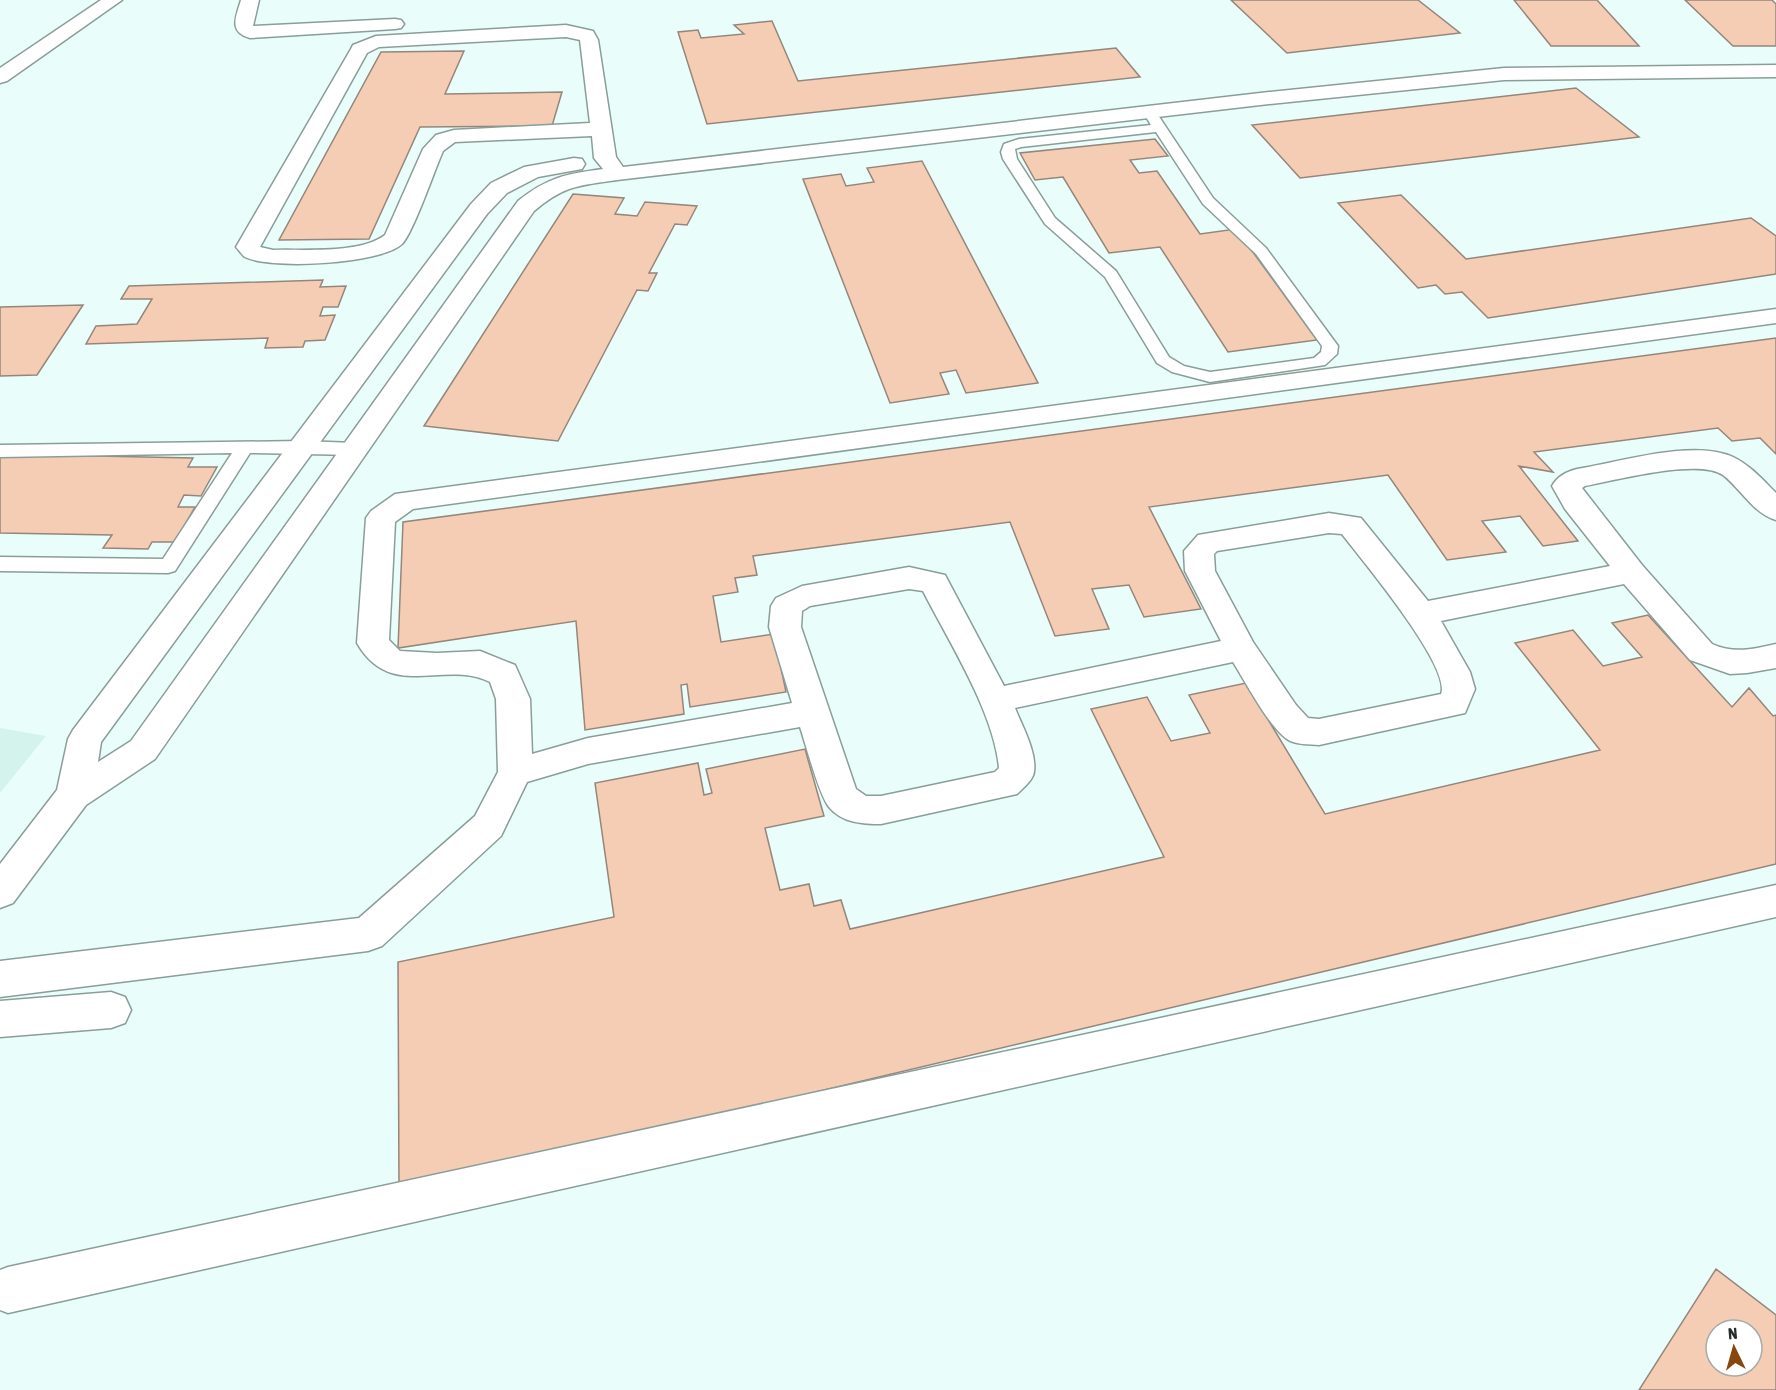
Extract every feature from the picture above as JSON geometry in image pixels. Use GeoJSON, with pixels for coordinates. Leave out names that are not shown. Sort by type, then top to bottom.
{"type":"FeatureCollection","features":[{"type":"Feature","properties":{"kind":"street"},"geometry":{"type":"LineString","coordinates":[[38,30],[84,0]]}},
{"type":"Feature","properties":{"kind":"street"},"geometry":{"type":"LineString","coordinates":[[0,77],[113,0]]}},
{"type":"Feature","properties":{"kind":"street"},"geometry":{"type":"LineString","coordinates":[[250,0],[243,23],[244,29],[261,33],[543,14]]}},
{"type":"Feature","properties":{"kind":"street"},"geometry":{"type":"LineString","coordinates":[[602,129],[454,136],[442,139],[433,149],[394,238],[375,250],[273,257],[252,252],[248,247],[360,49],[367,45],[390,41],[578,32],[586,35],[589,40],[602,129],[611,166]]}},
{"type":"Feature","properties":{"kind":"street"},"geometry":{"type":"LineString","coordinates":[[1593,65],[1776,56]]}},
{"type":"Feature","properties":{"kind":"street"},"geometry":{"type":"LineString","coordinates":[[0,892],[74,795],[143,750],[526,206],[547,189],[611,166],[1260,92],[1492,59],[1776,71]]}},
{"type":"Feature","properties":{"kind":"street"},"geometry":{"type":"LineString","coordinates":[[74,795],[85,739],[479,209],[499,188],[532,172],[1153,120],[1260,92]]}},
{"type":"Feature","properties":{"kind":"street"},"geometry":{"type":"LineString","coordinates":[[0,979],[368,934],[488,826],[515,772],[513,699],[503,674],[480,663],[437,665],[391,662],[373,643],[381,518],[405,501],[1776,316]]}},
{"type":"Feature","properties":{"kind":"street"},"geometry":{"type":"LineString","coordinates":[[371,355],[424,352]]}},
{"type":"Feature","properties":{"kind":"street"},"geometry":{"type":"LineString","coordinates":[[1776,510],[1736,472],[1721,462],[1696,459],[1577,478],[1566,486],[1575,502],[1631,572],[1701,652],[1716,660],[1737,664],[1776,656]]}},
{"type":"Feature","properties":{"kind":"street"},"geometry":{"type":"LineString","coordinates":[[1329,523],[1351,525],[1421,614],[1454,672],[1459,690],[1454,704],[1319,732],[1299,730],[1284,714],[1241,649],[1200,571],[1199,551],[1208,542],[1329,523]]}},
{"type":"Feature","properties":{"kind":"street"},"geometry":{"type":"LineString","coordinates":[[1421,614],[1631,572]]}},
{"type":"Feature","properties":{"kind":"street"},"geometry":{"type":"LineString","coordinates":[[909,578],[934,584],[995,700],[1015,754],[1017,772],[1005,784],[881,810],[860,810],[842,798],[812,712],[785,627],[787,606],[802,597],[909,578]]}},
{"type":"Feature","properties":{"kind":"street"},"geometry":{"type":"LineString","coordinates":[[995,700],[1241,649]]}},
{"type":"Feature","properties":{"kind":"street"},"geometry":{"type":"LineString","coordinates":[[515,772],[588,751],[812,712]]}},
{"type":"Feature","properties":{"kind":"street"},"geometry":{"type":"LineString","coordinates":[[8,1290],[1776,901]]}},
{"type":"Feature","properties":{"kind":"street"},"geometry":{"type":"LineString","coordinates":[[0,1019],[111,1010]]}},
{"type":"Feature","properties":{"kind":"lane"},"geometry":{"type":"LineString","coordinates":[[1153,120],[1208,201],[1261,251],[1330,346],[1329,354],[1318,362],[1210,377],[1178,369],[1163,360],[1111,274],[1050,221],[1010,159],[1008,152],[1010,147],[1019,143],[1153,120]]}},
{"type":"Feature","properties":{"kind":"lane"},"geometry":{"type":"LineString","coordinates":[[0,451],[302,447],[356,449]]}},
{"type":"Feature","properties":{"kind":"lane"},"geometry":{"type":"LineString","coordinates":[[0,564],[168,566],[244,449]]}},
{"type":"Feature","properties":{"kind":"shaded area"},"geometry":{"type":"Polygon","coordinates":[[[0,728],[46,736],[0,793],[0,728]]]}},
{"type":"Feature","properties":{"kind":"building"},"geometry":{"type":"Polygon","coordinates":[[[1231,0],[1418,0],[1460,33],[1287,53],[1231,0]]]}},
{"type":"Feature","properties":{"kind":"building"},"geometry":{"type":"Polygon","coordinates":[[[1514,0],[1597,0],[1639,46],[1551,46],[1514,0]]]}},
{"type":"Feature","properties":{"kind":"building"},"geometry":{"type":"Polygon","coordinates":[[[1685,0],[1772,0],[1776,4],[1776,46],[1733,46],[1685,0]]]}},
{"type":"Feature","properties":{"kind":"building"},"geometry":{"type":"Polygon","coordinates":[[[772,21],[798,81],[1116,48],[1140,77],[707,124],[678,32],[698,30],[701,38],[744,34],[734,25],[772,21]]]}},
{"type":"Feature","properties":{"kind":"building"},"geometry":{"type":"Polygon","coordinates":[[[464,51],[445,94],[562,92],[552,126],[420,127],[369,239],[279,240],[381,52],[464,51]]]}},
{"type":"Feature","properties":{"kind":"building"},"geometry":{"type":"Polygon","coordinates":[[[1576,88],[1639,137],[1300,178],[1252,125],[1576,88]]]}},
{"type":"Feature","properties":{"kind":"building"},"geometry":{"type":"Polygon","coordinates":[[[1155,139],[1168,156],[1130,160],[1139,173],[1157,171],[1200,234],[1236,229],[1317,340],[1228,352],[1160,247],[1109,253],[1063,177],[1035,180],[1020,153],[1155,139]]]}},
{"type":"Feature","properties":{"kind":"building"},"geometry":{"type":"Polygon","coordinates":[[[922,161],[1038,383],[966,393],[956,370],[940,373],[949,394],[890,403],[803,179],[841,174],[846,186],[874,182],[867,168],[922,161]]]}},
{"type":"Feature","properties":{"kind":"building"},"geometry":{"type":"Polygon","coordinates":[[[573,194],[624,198],[615,214],[637,216],[645,202],[697,206],[687,225],[675,224],[649,273],[657,273],[648,291],[637,290],[558,441],[424,426],[573,194]]]}},
{"type":"Feature","properties":{"kind":"building"},"geometry":{"type":"Polygon","coordinates":[[[1401,195],[1466,259],[1751,218],[1776,236],[1776,274],[1488,318],[1462,292],[1445,294],[1436,285],[1418,288],[1338,203],[1401,195]]]}},
{"type":"Feature","properties":{"kind":"building"},"geometry":{"type":"Polygon","coordinates":[[[323,280],[320,287],[346,286],[338,307],[323,307],[320,316],[335,315],[325,340],[305,341],[303,347],[265,348],[268,338],[86,344],[96,326],[137,324],[152,299],[121,299],[129,286],[323,280]]]}},
{"type":"Feature","properties":{"kind":"building"},"geometry":{"type":"Polygon","coordinates":[[[83,305],[37,375],[0,376],[0,307],[83,305]]]}},
{"type":"Feature","properties":{"kind":"building"},"geometry":{"type":"Polygon","coordinates":[[[1776,338],[1776,454],[1760,438],[1732,441],[1718,428],[1534,452],[1553,472],[1519,466],[1578,541],[1543,546],[1520,516],[1482,521],[1506,552],[1447,560],[1388,475],[1149,507],[1201,609],[1144,617],[1129,585],[1092,589],[1109,629],[1055,636],[1010,522],[753,556],[757,575],[735,578],[738,592],[713,596],[721,642],[774,634],[786,692],[690,707],[687,684],[681,685],[684,714],[585,730],[576,621],[398,648],[403,522],[1776,338]]]}},
{"type":"Feature","properties":{"kind":"building"},"geometry":{"type":"Polygon","coordinates":[[[0,454],[193,458],[188,467],[217,467],[201,496],[184,495],[178,507],[195,507],[175,542],[152,542],[148,549],[103,548],[112,535],[0,533],[0,454]]]}},
{"type":"Feature","properties":{"kind":"building"},"geometry":{"type":"Polygon","coordinates":[[[1648,615],[1732,707],[1749,688],[1773,716],[1776,715],[1776,864],[399,1191],[398,962],[614,917],[595,783],[698,763],[704,795],[712,793],[706,769],[805,749],[824,816],[765,828],[780,890],[809,884],[814,906],[841,900],[850,929],[1164,857],[1091,709],[1147,697],[1171,741],[1210,733],[1189,695],[1246,683],[1325,814],[1600,750],[1515,643],[1573,630],[1603,666],[1642,657],[1612,623],[1648,615]]]}},
{"type":"Feature","properties":{"kind":"building"},"geometry":{"type":"Polygon","coordinates":[[[1716,1269],[1776,1315],[1776,1390],[1639,1390],[1716,1269]]]}}]}
